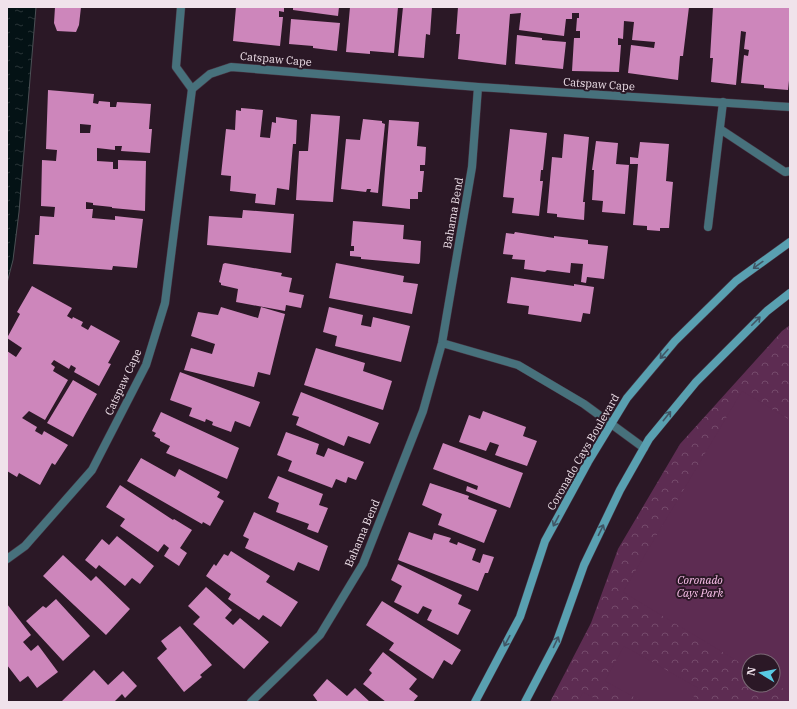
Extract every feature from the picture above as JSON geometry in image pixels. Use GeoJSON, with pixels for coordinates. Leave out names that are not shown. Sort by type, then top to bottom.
{"type":"FeatureCollection","features":[{"type":"Feature","properties":{"kind":"street"},"geometry":{"type":"LineString","coordinates":[[181,7],[176,67],[192,89]]}},
{"type":"Feature","properties":{"kind":"street","name":"Catspaw Cape"},"geometry":{"type":"LineString","coordinates":[[7,559],[25,546],[92,470],[146,364],[165,303],[192,89],[210,74],[231,67],[478,87],[790,107]]}},
{"type":"Feature","properties":{"kind":"street","name":"Bahama Bend"},"geometry":{"type":"LineString","coordinates":[[251,702],[320,635],[363,564],[423,410],[442,343],[472,167],[478,87]]}},
{"type":"Feature","properties":{"kind":"street"},"geometry":{"type":"LineString","coordinates":[[708,227],[723,102]]}},
{"type":"Feature","properties":{"kind":"street"},"geometry":{"type":"LineString","coordinates":[[720,129],[785,172],[790,171]]}},
{"type":"Feature","properties":{"kind":"street","name":"Coronado Cays Boulevard"},"geometry":{"type":"LineString","coordinates":[[475,702],[520,618],[545,541],[588,462],[627,398],[675,341],[736,281],[790,242]]}},
{"type":"Feature","properties":{"kind":"street"},"geometry":{"type":"LineString","coordinates":[[525,702],[557,641],[584,565],[620,490],[649,439],[696,382],[767,311],[790,293]]}},
{"type":"Feature","properties":{"kind":"street"},"geometry":{"type":"LineString","coordinates":[[442,343],[518,365],[612,422],[644,448]]}},
{"type":"Feature","properties":{"kind":"green space","name":"Coronado Cays Park"},"geometry":{"type":"Polygon","coordinates":[[[790,325],[790,702],[550,702],[591,623],[618,549],[680,444],[782,331],[790,325]]]}},
{"type":"Feature","properties":{"kind":"green space"},"geometry":{"type":"Polygon","coordinates":[[[742,391],[790,420],[790,693],[781,687],[781,653],[741,653],[741,663],[623,592],[742,391]]]}},
{"type":"Feature","properties":{"kind":"green space"},"geometry":{"type":"Polygon","coordinates":[[[624,646],[698,688],[691,702],[643,702],[605,681],[624,646]]]}},
{"type":"Feature","properties":{"kind":"green space"},"geometry":{"type":"Polygon","coordinates":[[[583,692],[601,702],[578,702],[583,692]]]}},
{"type":"Feature","properties":{"kind":"water"},"geometry":{"type":"Polygon","coordinates":[[[7,7],[36,7],[19,212],[13,260],[7,283],[7,7]]]}},
{"type":"Feature","properties":{"kind":"building"},"geometry":{"type":"Polygon","coordinates":[[[55,7],[81,7],[79,25],[76,32],[57,31],[54,23],[55,7]]]}},
{"type":"Feature","properties":{"kind":"building"},"geometry":{"type":"Polygon","coordinates":[[[236,7],[284,7],[284,12],[279,11],[279,17],[283,17],[280,46],[233,41],[236,7]]]}},
{"type":"Feature","properties":{"kind":"building"},"geometry":{"type":"Polygon","coordinates":[[[293,7],[339,7],[338,16],[293,10],[293,7]]]}},
{"type":"Feature","properties":{"kind":"building"},"geometry":{"type":"Polygon","coordinates":[[[350,7],[398,7],[394,53],[370,51],[370,54],[346,52],[350,7]]]}},
{"type":"Feature","properties":{"kind":"building"},"geometry":{"type":"Polygon","coordinates":[[[403,7],[432,7],[430,35],[426,34],[424,58],[398,56],[403,7]]]}},
{"type":"Feature","properties":{"kind":"building"},"geometry":{"type":"Polygon","coordinates":[[[458,7],[689,7],[683,56],[680,56],[678,80],[628,73],[631,45],[654,48],[655,42],[632,40],[634,22],[624,21],[623,39],[618,38],[618,45],[621,45],[619,72],[572,71],[574,38],[580,38],[580,31],[576,31],[579,13],[572,13],[572,19],[566,19],[564,36],[519,30],[521,13],[510,14],[506,65],[458,59],[460,34],[456,34],[458,7]]]}},
{"type":"Feature","properties":{"kind":"building"},"geometry":{"type":"Polygon","coordinates":[[[713,7],[790,7],[790,71],[788,90],[764,88],[764,85],[741,83],[744,55],[748,56],[749,50],[744,49],[746,32],[741,31],[736,85],[711,82],[713,58],[710,58],[713,7]]]}},
{"type":"Feature","properties":{"kind":"building"},"geometry":{"type":"Polygon","coordinates":[[[291,19],[340,23],[337,51],[313,48],[313,46],[289,44],[291,19]]]}},
{"type":"Feature","properties":{"kind":"building"},"geometry":{"type":"Polygon","coordinates":[[[517,35],[542,38],[542,40],[566,42],[563,69],[515,64],[517,35]]]}},
{"type":"Feature","properties":{"kind":"building"},"geometry":{"type":"Polygon","coordinates":[[[48,90],[94,94],[93,103],[98,104],[99,101],[110,102],[110,107],[116,107],[117,102],[151,104],[149,129],[152,129],[150,153],[121,151],[122,146],[115,146],[115,150],[97,148],[97,161],[113,162],[113,169],[118,169],[118,160],[146,161],[145,211],[112,208],[93,205],[93,203],[86,202],[86,209],[93,209],[92,218],[115,220],[115,216],[143,219],[137,268],[113,266],[112,270],[33,264],[35,235],[39,235],[40,216],[54,217],[55,207],[41,206],[42,160],[56,161],[57,150],[46,149],[48,90]],[[80,124],[80,133],[90,133],[91,125],[80,124]]]}},
{"type":"Feature","properties":{"kind":"building"},"geometry":{"type":"Polygon","coordinates":[[[241,108],[263,110],[260,137],[270,138],[272,122],[276,123],[276,117],[297,120],[296,144],[293,144],[289,190],[277,188],[275,205],[255,203],[256,194],[230,191],[231,176],[221,175],[226,129],[235,130],[236,110],[241,111],[241,108]]]}},
{"type":"Feature","properties":{"kind":"building"},"geometry":{"type":"Polygon","coordinates":[[[311,114],[340,116],[333,202],[296,200],[299,151],[308,151],[311,114]]]}},
{"type":"Feature","properties":{"kind":"building"},"geometry":{"type":"Polygon","coordinates":[[[363,119],[382,121],[382,123],[385,124],[378,193],[370,192],[371,189],[367,189],[366,192],[341,189],[346,139],[360,140],[363,119]]]}},
{"type":"Feature","properties":{"kind":"building"},"geometry":{"type":"Polygon","coordinates":[[[389,120],[419,122],[417,146],[426,147],[425,165],[420,165],[420,171],[424,171],[422,192],[418,192],[418,199],[410,199],[410,209],[382,206],[389,120]]]}},
{"type":"Feature","properties":{"kind":"building"},"geometry":{"type":"Polygon","coordinates":[[[510,129],[547,133],[543,170],[541,170],[540,181],[543,181],[539,216],[512,213],[514,198],[503,197],[510,129]]]}},
{"type":"Feature","properties":{"kind":"building"},"geometry":{"type":"Polygon","coordinates":[[[564,134],[589,137],[583,202],[585,202],[584,220],[557,217],[557,214],[547,213],[552,157],[562,158],[564,134]]]}},
{"type":"Feature","properties":{"kind":"building"},"geometry":{"type":"Polygon","coordinates":[[[596,141],[618,143],[616,164],[629,165],[625,214],[602,212],[603,201],[592,200],[594,170],[592,170],[596,141]]]}},
{"type":"Feature","properties":{"kind":"building"},"geometry":{"type":"Polygon","coordinates":[[[640,142],[669,144],[666,181],[673,182],[669,228],[660,228],[660,231],[647,230],[647,226],[633,225],[638,164],[630,164],[630,157],[638,158],[640,142]]]}},
{"type":"Feature","properties":{"kind":"building"},"geometry":{"type":"Polygon","coordinates":[[[243,210],[294,214],[291,253],[207,245],[209,216],[242,218],[243,210]]]}},
{"type":"Feature","properties":{"kind":"building"},"geometry":{"type":"Polygon","coordinates":[[[353,221],[404,225],[403,239],[421,241],[419,264],[361,259],[361,257],[350,256],[350,251],[354,251],[354,246],[351,246],[353,221]]]}},
{"type":"Feature","properties":{"kind":"building"},"geometry":{"type":"Polygon","coordinates":[[[515,232],[554,238],[554,236],[588,240],[588,244],[608,246],[604,279],[587,277],[586,283],[581,282],[583,264],[571,263],[570,273],[524,269],[525,260],[512,259],[513,255],[503,254],[506,233],[514,234],[515,232]]]}},
{"type":"Feature","properties":{"kind":"building"},"geometry":{"type":"Polygon","coordinates":[[[225,263],[282,273],[281,276],[292,278],[289,292],[304,295],[301,308],[286,305],[285,311],[236,302],[238,289],[221,285],[219,282],[223,264],[225,263]]]}},
{"type":"Feature","properties":{"kind":"building"},"geometry":{"type":"Polygon","coordinates":[[[336,263],[404,276],[403,282],[418,284],[412,314],[329,298],[336,263]]]}},
{"type":"Feature","properties":{"kind":"building"},"geometry":{"type":"Polygon","coordinates":[[[511,277],[574,286],[574,284],[594,287],[590,314],[583,313],[581,322],[528,314],[529,306],[507,303],[511,277]]]}},
{"type":"Feature","properties":{"kind":"building"},"geometry":{"type":"Polygon","coordinates":[[[32,286],[72,308],[67,316],[83,322],[81,326],[88,330],[91,325],[120,341],[108,363],[111,364],[99,386],[74,372],[76,368],[71,365],[69,369],[54,360],[51,364],[55,367],[53,371],[68,380],[45,420],[29,411],[22,418],[37,427],[35,431],[42,435],[44,431],[68,445],[55,465],[52,463],[40,485],[19,473],[17,477],[7,471],[7,351],[16,357],[22,348],[7,338],[20,314],[17,312],[32,286]]]}},
{"type":"Feature","properties":{"kind":"building"},"geometry":{"type":"Polygon","coordinates":[[[221,307],[258,318],[261,307],[285,314],[270,375],[258,372],[254,387],[184,370],[191,348],[212,354],[215,344],[191,336],[198,312],[218,315],[221,307]]]}},
{"type":"Feature","properties":{"kind":"building"},"geometry":{"type":"Polygon","coordinates":[[[329,307],[363,315],[361,325],[371,327],[373,317],[410,326],[401,362],[335,346],[337,336],[323,332],[329,307]]]}},
{"type":"Feature","properties":{"kind":"building"},"geometry":{"type":"Polygon","coordinates":[[[316,348],[365,363],[363,371],[392,381],[383,410],[304,385],[316,348]]]}},
{"type":"Feature","properties":{"kind":"building"},"geometry":{"type":"Polygon","coordinates":[[[180,372],[260,402],[250,427],[235,421],[231,432],[212,425],[213,422],[206,419],[205,422],[189,416],[192,408],[170,400],[180,372]]]}},
{"type":"Feature","properties":{"kind":"building"},"geometry":{"type":"Polygon","coordinates":[[[73,380],[97,394],[73,437],[47,423],[73,380]]]}},
{"type":"Feature","properties":{"kind":"building"},"geometry":{"type":"Polygon","coordinates":[[[301,392],[379,423],[370,444],[348,436],[344,446],[296,425],[299,417],[292,415],[301,392]]]}},
{"type":"Feature","properties":{"kind":"building"},"geometry":{"type":"Polygon","coordinates":[[[483,411],[526,427],[523,436],[537,441],[527,466],[495,455],[499,445],[490,442],[486,451],[459,442],[469,415],[480,419],[483,411]]]}},
{"type":"Feature","properties":{"kind":"building"},"geometry":{"type":"Polygon","coordinates":[[[161,412],[239,448],[227,479],[166,453],[170,446],[154,436],[156,433],[152,431],[161,412]]]}},
{"type":"Feature","properties":{"kind":"building"},"geometry":{"type":"Polygon","coordinates":[[[286,432],[319,444],[316,454],[324,457],[328,448],[364,462],[356,480],[348,477],[346,483],[336,479],[332,488],[288,471],[292,461],[277,455],[286,432]]]}},
{"type":"Feature","properties":{"kind":"building"},"geometry":{"type":"Polygon","coordinates":[[[443,443],[523,473],[510,508],[466,491],[467,486],[477,490],[478,486],[433,469],[443,443]]]}},
{"type":"Feature","properties":{"kind":"building"},"geometry":{"type":"Polygon","coordinates":[[[141,458],[175,477],[179,469],[220,492],[217,497],[224,501],[210,526],[203,522],[202,524],[127,481],[141,458]]]}},
{"type":"Feature","properties":{"kind":"building"},"geometry":{"type":"Polygon","coordinates":[[[278,476],[323,494],[319,505],[328,508],[318,533],[307,529],[309,524],[276,512],[279,503],[268,498],[278,476]]]}},
{"type":"Feature","properties":{"kind":"building"},"geometry":{"type":"Polygon","coordinates":[[[430,483],[469,496],[468,499],[497,510],[484,543],[438,525],[442,514],[422,505],[430,483]]]}},
{"type":"Feature","properties":{"kind":"building"},"geometry":{"type":"Polygon","coordinates":[[[120,485],[173,520],[174,519],[192,530],[180,548],[187,553],[179,566],[164,556],[169,548],[164,544],[158,552],[120,526],[125,519],[106,507],[120,485]]]}},
{"type":"Feature","properties":{"kind":"building"},"geometry":{"type":"Polygon","coordinates":[[[254,512],[328,546],[319,571],[298,562],[294,571],[245,548],[249,539],[243,536],[254,512]]]}},
{"type":"Feature","properties":{"kind":"building"},"geometry":{"type":"Polygon","coordinates":[[[409,532],[432,540],[434,533],[451,538],[449,542],[457,545],[458,542],[476,549],[472,560],[480,563],[483,554],[494,557],[488,573],[485,573],[478,591],[398,560],[409,532]]]}},
{"type":"Feature","properties":{"kind":"building"},"geometry":{"type":"Polygon","coordinates":[[[117,536],[154,566],[140,584],[132,578],[125,586],[99,565],[96,569],[85,560],[102,539],[109,545],[117,536]]]}},
{"type":"Feature","properties":{"kind":"building"},"geometry":{"type":"Polygon","coordinates":[[[231,551],[270,576],[266,582],[298,602],[281,627],[263,615],[259,620],[228,599],[231,594],[206,576],[214,564],[216,566],[224,554],[228,556],[231,551]]]}},
{"type":"Feature","properties":{"kind":"building"},"geometry":{"type":"Polygon","coordinates":[[[63,555],[91,581],[96,576],[130,609],[106,635],[43,576],[63,555]]]}},
{"type":"Feature","properties":{"kind":"building"},"geometry":{"type":"Polygon","coordinates":[[[398,564],[462,595],[458,604],[471,610],[458,635],[427,620],[432,610],[423,606],[418,614],[394,602],[402,586],[391,580],[398,564]]]}},
{"type":"Feature","properties":{"kind":"building"},"geometry":{"type":"Polygon","coordinates":[[[206,587],[232,610],[225,618],[233,625],[240,618],[269,642],[244,669],[193,624],[200,617],[188,606],[206,587]]]}},
{"type":"Feature","properties":{"kind":"building"},"geometry":{"type":"Polygon","coordinates":[[[56,599],[90,636],[63,661],[26,621],[43,606],[46,608],[56,599]]]}},
{"type":"Feature","properties":{"kind":"building"},"geometry":{"type":"Polygon","coordinates":[[[382,601],[461,650],[452,665],[444,660],[433,679],[389,650],[394,643],[366,625],[382,601]]]}},
{"type":"Feature","properties":{"kind":"building"},"geometry":{"type":"Polygon","coordinates":[[[7,604],[31,635],[23,642],[31,651],[38,645],[58,672],[37,688],[28,676],[20,682],[7,665],[7,604]]]}},
{"type":"Feature","properties":{"kind":"building"},"geometry":{"type":"Polygon","coordinates":[[[180,626],[212,665],[200,675],[202,677],[184,692],[157,658],[167,649],[161,641],[180,626]]]}},
{"type":"Feature","properties":{"kind":"building"},"geometry":{"type":"Polygon","coordinates":[[[383,652],[417,679],[409,689],[418,696],[413,702],[386,702],[363,684],[372,673],[369,670],[383,652]]]}},
{"type":"Feature","properties":{"kind":"building"},"geometry":{"type":"Polygon","coordinates":[[[94,670],[108,685],[123,671],[137,686],[125,698],[122,694],[114,702],[61,702],[94,670]]]}},
{"type":"Feature","properties":{"kind":"building"},"geometry":{"type":"Polygon","coordinates":[[[327,679],[347,696],[355,688],[370,702],[318,702],[313,695],[327,679]]]}}]}
